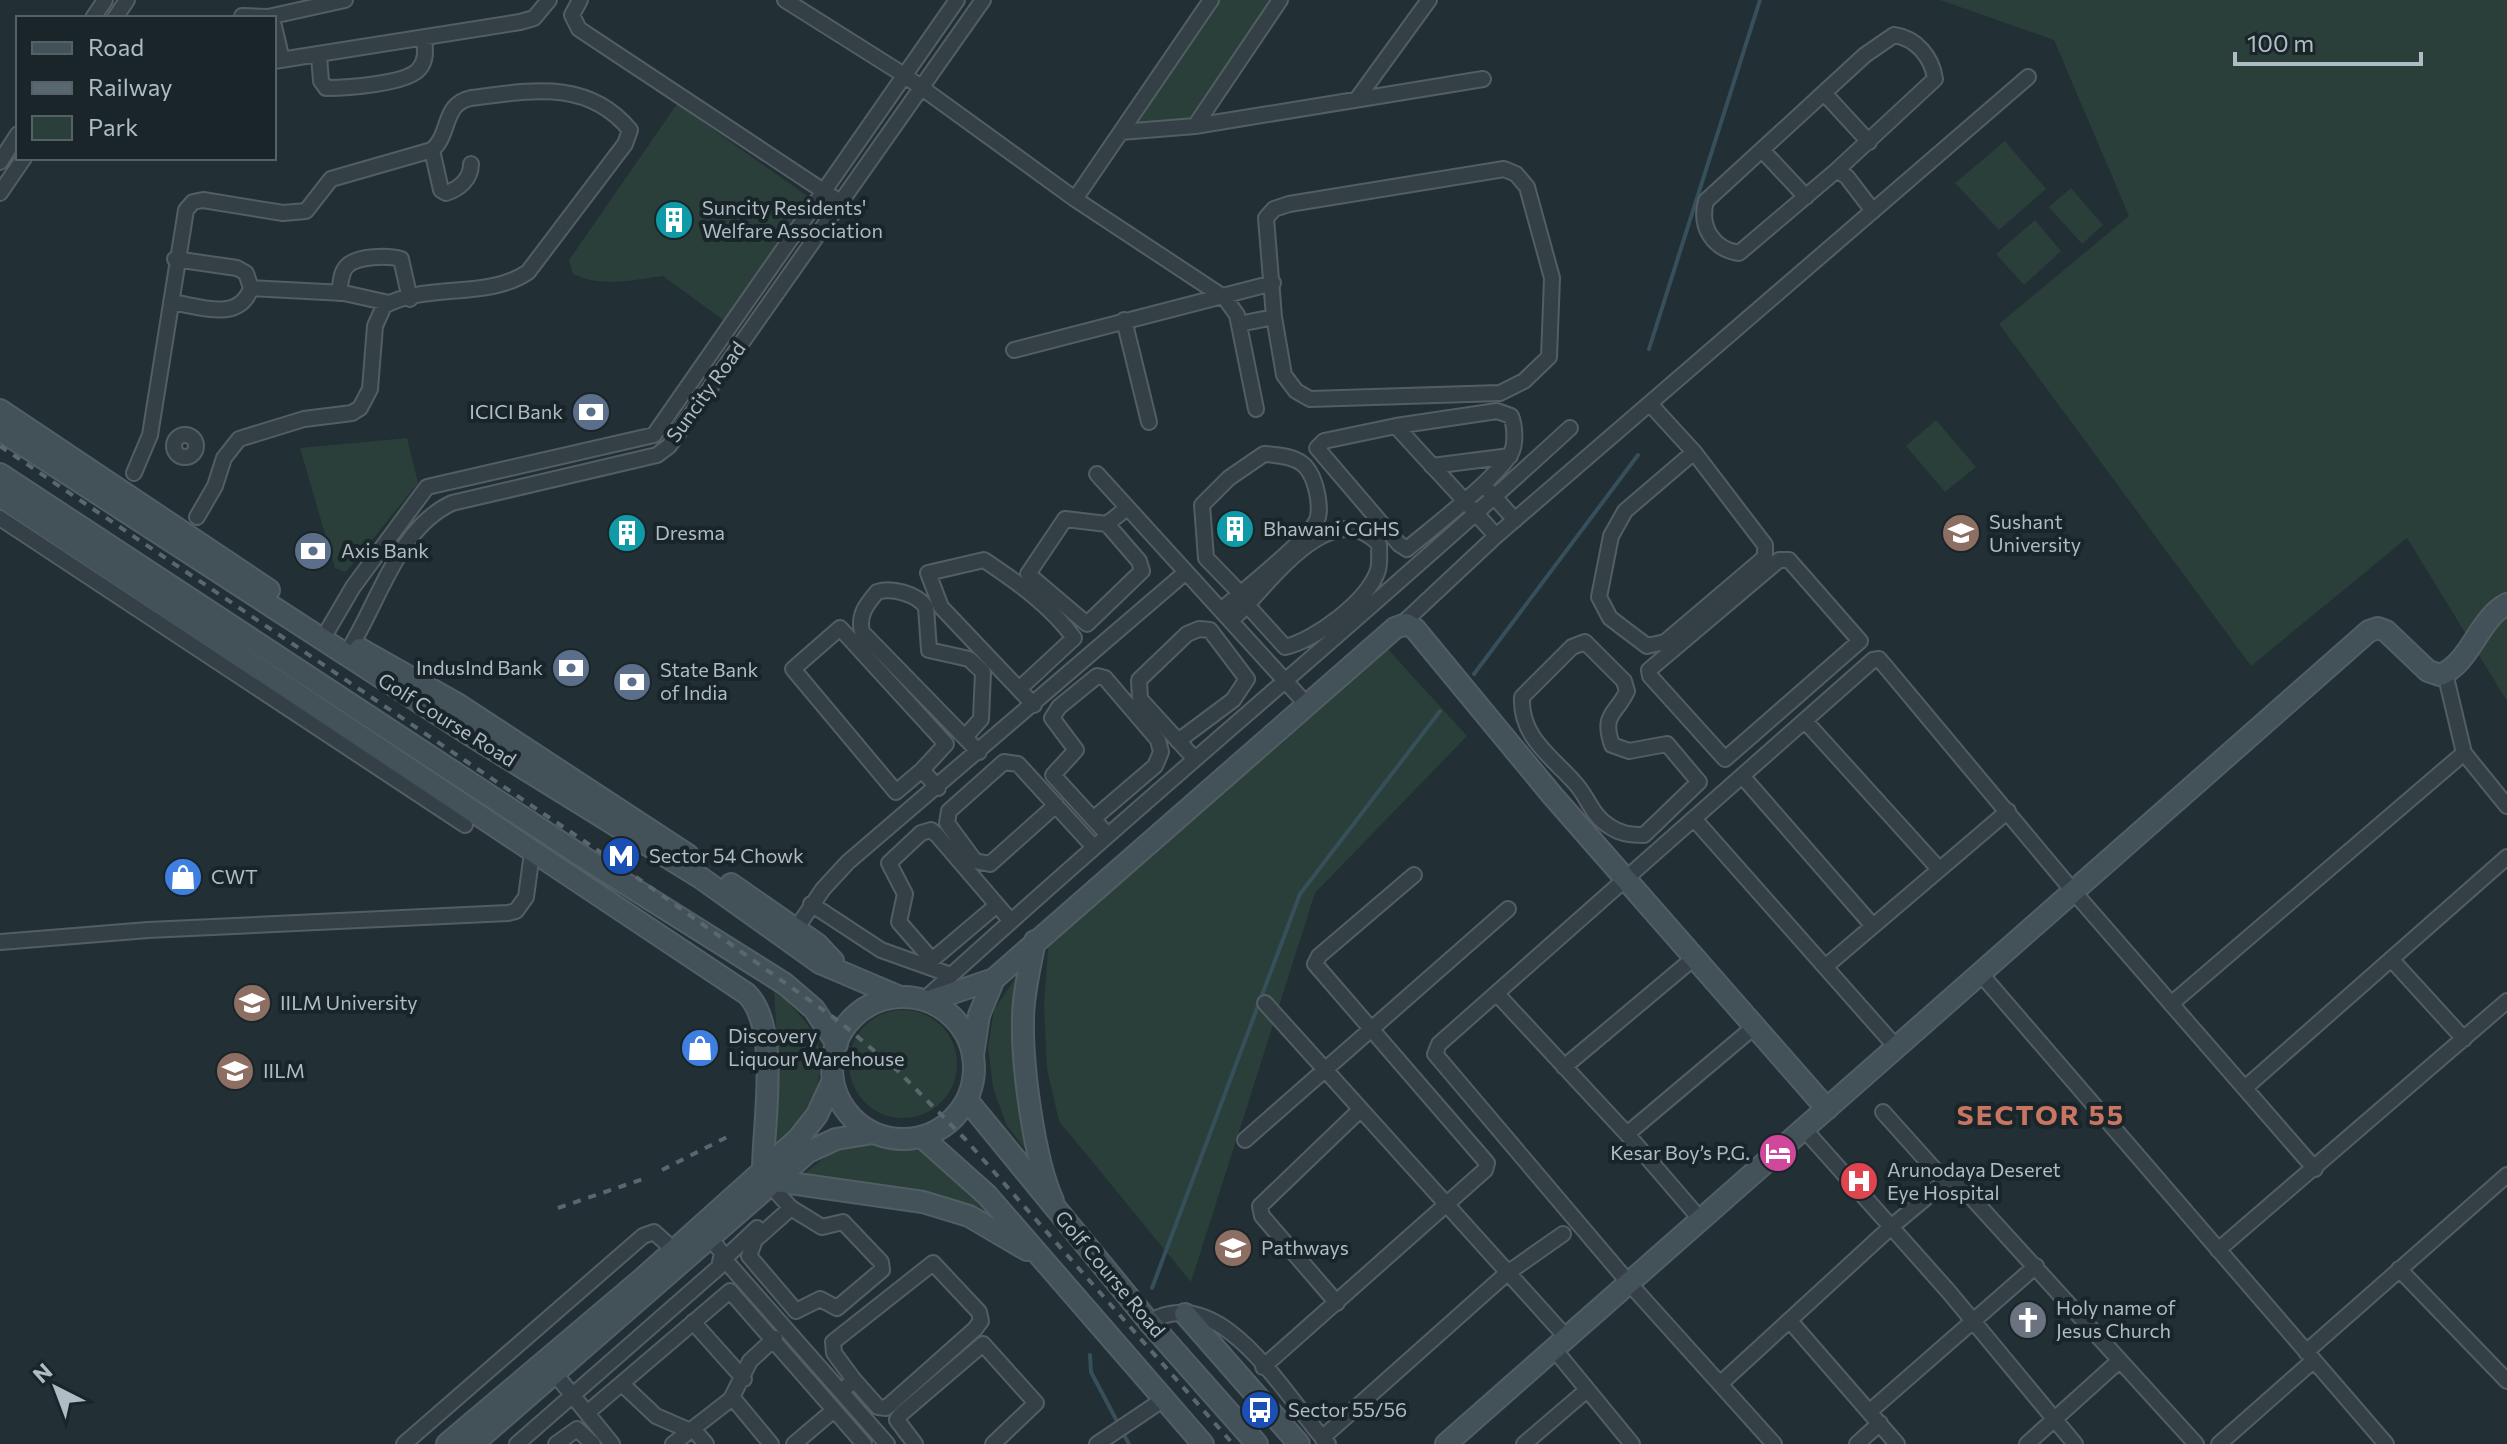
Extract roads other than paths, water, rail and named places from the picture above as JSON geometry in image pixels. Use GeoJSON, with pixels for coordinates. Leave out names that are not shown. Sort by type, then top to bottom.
{"type":"FeatureCollection","features":[{"type":"Feature","properties":{"kind":"main road"},"geometry":{"type":"LineString","coordinates":[[0,410],[325,635]]}},
{"type":"Feature","properties":{"kind":"main road","name":"Golf Course Road"},"geometry":{"type":"LineString","coordinates":[[0,430],[349,650],[701,878],[793,946],[841,974],[900,997]]}},
{"type":"Feature","properties":{"kind":"main road","name":"Golf Course Road"},"geometry":{"type":"LineString","coordinates":[[0,474],[377,722],[785,984],[814,1009],[837,1044]]}},
{"type":"Feature","properties":{"kind":"main road"},"geometry":{"type":"LineString","coordinates":[[0,496],[727,980],[753,1001],[762,1020],[777,1189]]}},
{"type":"Feature","properties":{"kind":"main road"},"geometry":{"type":"LineString","coordinates":[[1446,1444],[2369,631],[2378,628],[2386,631],[2428,671],[2445,673],[2491,616],[2507,604]]}},
{"type":"Feature","properties":{"kind":"main road"},"geometry":{"type":"LineString","coordinates":[[473,1444],[711,1239],[777,1189],[808,1152],[836,1139],[873,1133],[897,1139],[922,1137],[948,1123],[967,1100],[974,1078],[973,1055],[979,1015],[994,979],[1401,625],[1415,629],[1553,795],[1827,1109]]}},
{"type":"Feature","properties":{"kind":"main road"},"geometry":{"type":"LineString","coordinates":[[349,650],[459,705],[796,929],[827,952],[841,974]]}},
{"type":"Feature","properties":{"kind":"main road"},"geometry":{"type":"LineString","coordinates":[[337,719],[377,722]]}},
{"type":"Feature","properties":{"kind":"main road"},"geometry":{"type":"LineString","coordinates":[[1035,941],[1023,1020],[1038,1145],[1048,1190],[1059,1213]]}},
{"type":"Feature","properties":{"kind":"main road"},"geometry":{"type":"LineString","coordinates":[[727,980],[743,959]]}},
{"type":"Feature","properties":{"kind":"main road"},"geometry":{"type":"LineString","coordinates":[[447,1444],[675,1251],[777,1189],[798,1139],[817,1115],[833,1080],[837,1044],[847,1025],[861,1011],[880,1001],[900,997],[927,1001],[994,979]]}},
{"type":"Feature","properties":{"kind":"main road"},"geometry":{"type":"LineString","coordinates":[[927,1001],[959,1024],[973,1055]]}},
{"type":"Feature","properties":{"kind":"main road"},"geometry":{"type":"LineString","coordinates":[[833,1080],[846,1111],[873,1133]]}},
{"type":"Feature","properties":{"kind":"main road","name":"Golf Course Road"},"geometry":{"type":"LineString","coordinates":[[967,1100],[1149,1322],[1257,1444]]}},
{"type":"Feature","properties":{"kind":"main road","name":"Golf Course Road"},"geometry":{"type":"LineString","coordinates":[[922,1137],[987,1195],[1160,1402],[1203,1444]]}},
{"type":"Feature","properties":{"kind":"main road"},"geometry":{"type":"LineString","coordinates":[[777,1189],[923,1202],[969,1216],[1049,1267]]}},
{"type":"Feature","properties":{"kind":"main road"},"geometry":{"type":"LineString","coordinates":[[1185,1314],[1299,1444]]}},
{"type":"Feature","properties":{"kind":"main road"},"geometry":{"type":"LineString","coordinates":[[1160,1402],[1192,1444]]}},
{"type":"Feature","properties":{"kind":"street"},"geometry":{"type":"LineString","coordinates":[[276,19],[324,2],[345,0]]}},
{"type":"Feature","properties":{"kind":"street"},"geometry":{"type":"LineString","coordinates":[[278,60],[319,56],[520,22],[534,18],[549,0]]}},
{"type":"Feature","properties":{"kind":"street"},"geometry":{"type":"LineString","coordinates":[[580,0],[572,15],[579,29],[840,202]]}},
{"type":"Feature","properties":{"kind":"street"},"geometry":{"type":"LineString","coordinates":[[822,190],[957,0]]}},
{"type":"Feature","properties":{"kind":"street","name":"Suncity Road"},"geometry":{"type":"LineString","coordinates":[[349,650],[407,544],[434,512],[452,503],[657,455],[669,446],[983,0]]}},
{"type":"Feature","properties":{"kind":"street"},"geometry":{"type":"LineString","coordinates":[[1075,199],[1211,0]]}},
{"type":"Feature","properties":{"kind":"street"},"geometry":{"type":"LineString","coordinates":[[1195,126],[1280,0]]}},
{"type":"Feature","properties":{"kind":"street"},"geometry":{"type":"LineString","coordinates":[[1357,99],[1429,0]]}},
{"type":"Feature","properties":{"kind":"street"},"geometry":{"type":"LineString","coordinates":[[791,2],[904,75],[1075,199],[1225,298],[1239,324],[1256,409]]}},
{"type":"Feature","properties":{"kind":"street"},"geometry":{"type":"LineString","coordinates":[[1894,35],[1908,37],[1932,63],[1935,79],[1869,142],[1739,253],[1725,251],[1704,228],[1706,201],[1824,93],[1883,40],[1894,35]]}},
{"type":"Feature","properties":{"kind":"street"},"geometry":{"type":"LineString","coordinates":[[319,56],[321,81],[326,88],[349,88],[411,76],[426,56],[424,38]]}},
{"type":"Feature","properties":{"kind":"street"},"geometry":{"type":"LineString","coordinates":[[1401,625],[1496,536],[2028,77]]}},
{"type":"Feature","properties":{"kind":"street"},"geometry":{"type":"LineString","coordinates":[[1121,132],[1195,126],[1483,79]]}},
{"type":"Feature","properties":{"kind":"street"},"geometry":{"type":"LineString","coordinates":[[134,473],[150,435],[175,259],[186,210],[193,202],[203,200],[297,213],[306,211],[331,179],[432,150],[439,145],[457,102],[545,89],[587,98],[630,130],[625,144],[528,272],[504,283],[389,303],[339,293],[251,288]]}},
{"type":"Feature","properties":{"kind":"street"},"geometry":{"type":"LineString","coordinates":[[1824,93],[1869,142]]}},
{"type":"Feature","properties":{"kind":"street"},"geometry":{"type":"LineString","coordinates":[[14,172],[0,162],[16,137]]}},
{"type":"Feature","properties":{"kind":"street"},"geometry":{"type":"LineString","coordinates":[[432,150],[441,190],[446,193],[471,173],[471,164]]}},
{"type":"Feature","properties":{"kind":"street"},"geometry":{"type":"LineString","coordinates":[[1762,150],[1806,197]]}},
{"type":"Feature","properties":{"kind":"street"},"geometry":{"type":"LineString","coordinates":[[0,193],[23,160]]}},
{"type":"Feature","properties":{"kind":"street"},"geometry":{"type":"LineString","coordinates":[[1504,169],[1516,174],[1527,187],[1552,278],[1549,357],[1524,381],[1500,393],[1310,399],[1296,391],[1284,375],[1274,317],[1273,283],[1265,230],[1266,218],[1274,209],[1504,169]]}},
{"type":"Feature","properties":{"kind":"street"},"geometry":{"type":"LineString","coordinates":[[1837,170],[1847,177],[1873,211]]}},
{"type":"Feature","properties":{"kind":"street","name":"Suncity Road"},"geometry":{"type":"LineString","coordinates":[[325,635],[353,587],[427,487],[645,439],[657,432],[733,326],[822,190]]}},
{"type":"Feature","properties":{"kind":"street"},"geometry":{"type":"LineString","coordinates":[[339,293],[346,267],[361,260],[393,256],[401,259],[410,299]]}},
{"type":"Feature","properties":{"kind":"street"},"geometry":{"type":"LineString","coordinates":[[171,302],[231,310],[244,303],[251,288],[246,273],[237,268],[175,259]]}},
{"type":"Feature","properties":{"kind":"street"},"geometry":{"type":"LineString","coordinates":[[1014,350],[1124,320],[1225,298],[1273,283]]}},
{"type":"Feature","properties":{"kind":"street"},"geometry":{"type":"LineString","coordinates":[[197,517],[215,486],[224,458],[239,439],[304,419],[352,413],[360,408],[370,389],[378,315],[389,303]]}},
{"type":"Feature","properties":{"kind":"street"},"geometry":{"type":"LineString","coordinates":[[1239,324],[1274,317]]}},
{"type":"Feature","properties":{"kind":"street"},"geometry":{"type":"LineString","coordinates":[[1124,320],[1149,422]]}},
{"type":"Feature","properties":{"kind":"street"},"geometry":{"type":"LineString","coordinates":[[1651,405],[1694,452],[1765,545],[1765,557],[1665,642],[1647,646],[1610,618],[1599,597],[1611,536],[1625,511],[1694,452]]}},
{"type":"Feature","properties":{"kind":"street"},"geometry":{"type":"LineString","coordinates":[[1504,412],[1514,421],[1510,456],[1464,500],[1405,549],[1318,452],[1324,441],[1396,426],[1504,412]]}},
{"type":"Feature","properties":{"kind":"street"},"geometry":{"type":"LineString","coordinates":[[1396,426],[1496,536]]}},
{"type":"Feature","properties":{"kind":"street"},"geometry":{"type":"LineString","coordinates":[[927,1001],[951,975],[1092,845],[1286,681],[1570,428]]}},
{"type":"Feature","properties":{"kind":"street"},"geometry":{"type":"LineString","coordinates":[[150,435],[175,443],[186,435],[195,441],[196,448],[224,458]]}},
{"type":"Feature","properties":{"kind":"street"},"geometry":{"type":"LineString","coordinates":[[1226,615],[1243,599],[1317,522],[1319,508],[1310,468],[1264,454],[1229,478],[1202,505],[1206,558],[1243,599],[1285,647],[1315,635],[1369,587],[1378,569],[1379,544],[1360,529],[1343,527],[1322,534],[1243,599]]}},
{"type":"Feature","properties":{"kind":"street"},"geometry":{"type":"LineString","coordinates":[[1432,466],[1510,456]]}},
{"type":"Feature","properties":{"kind":"street"},"geometry":{"type":"LineString","coordinates":[[1097,474],[1308,706]]}},
{"type":"Feature","properties":{"kind":"street"},"geometry":{"type":"LineString","coordinates":[[1482,483],[1515,520]]}},
{"type":"Feature","properties":{"kind":"street"},"geometry":{"type":"LineString","coordinates":[[1107,524],[1139,561],[1142,571],[1126,591],[1087,624],[1028,574],[1065,519],[1107,524],[1127,508]]}},
{"type":"Feature","properties":{"kind":"street"},"geometry":{"type":"LineString","coordinates":[[0,518],[465,825]]}},
{"type":"Feature","properties":{"kind":"street"},"geometry":{"type":"LineString","coordinates":[[1019,689],[1074,638],[1064,625],[1018,582],[984,560],[928,573],[941,607],[1034,705]]}},
{"type":"Feature","properties":{"kind":"street"},"geometry":{"type":"LineString","coordinates":[[1779,560],[1789,560],[1860,641],[1800,695],[1725,759],[1650,676],[1649,670],[1779,560]]}},
{"type":"Feature","properties":{"kind":"street"},"geometry":{"type":"LineString","coordinates":[[796,929],[811,904],[848,862],[938,788],[1186,572]]}},
{"type":"Feature","properties":{"kind":"street"},"geometry":{"type":"LineString","coordinates":[[965,737],[981,719],[984,678],[979,665],[969,659],[929,650],[926,607],[922,601],[896,591],[877,592],[862,611],[859,621],[862,632],[979,752]]}},
{"type":"Feature","properties":{"kind":"street"},"geometry":{"type":"LineString","coordinates":[[840,628],[946,744],[922,770],[896,792],[793,669],[840,628]]}},
{"type":"Feature","properties":{"kind":"street"},"geometry":{"type":"LineString","coordinates":[[1178,741],[1233,700],[1247,679],[1210,630],[1187,634],[1139,680],[1140,699],[1178,741],[1193,757]]}},
{"type":"Feature","properties":{"kind":"street"},"geometry":{"type":"LineString","coordinates":[[1585,642],[1624,681],[1627,691],[1611,712],[1608,729],[1612,745],[1629,751],[1667,744],[1699,782],[1644,835],[1628,835],[1609,827],[1596,816],[1577,785],[1565,773],[1544,755],[1521,715],[1522,697],[1572,647],[1585,642]]}},
{"type":"Feature","properties":{"kind":"street"},"geometry":{"type":"LineString","coordinates":[[1774,1444],[1629,1283],[1435,1054],[1439,1044],[1879,659],[2073,891],[2315,1169]]}},
{"type":"Feature","properties":{"kind":"street"},"geometry":{"type":"LineString","coordinates":[[2445,673],[2464,753],[2507,806]]}},
{"type":"Feature","properties":{"kind":"street"},"geometry":{"type":"LineString","coordinates":[[1093,819],[1155,766],[1161,752],[1148,727],[1105,678],[1097,676],[1059,707],[1052,718],[1076,750],[1053,775],[1093,819],[1106,833]]}},
{"type":"Feature","properties":{"kind":"street"},"geometry":{"type":"LineString","coordinates":[[1800,695],[1807,720]]}},
{"type":"Feature","properties":{"kind":"street"},"geometry":{"type":"LineString","coordinates":[[1785,708],[1807,720],[1939,869]]}},
{"type":"Feature","properties":{"kind":"street"},"geometry":{"type":"LineString","coordinates":[[2171,1004],[2464,753]]}},
{"type":"Feature","properties":{"kind":"street"},"geometry":{"type":"LineString","coordinates":[[1056,805],[990,864],[975,861],[947,823],[949,811],[1004,762],[1018,764],[1056,805],[1092,845]]}},
{"type":"Feature","properties":{"kind":"street"},"geometry":{"type":"LineString","coordinates":[[922,770],[938,788]]}},
{"type":"Feature","properties":{"kind":"street"},"geometry":{"type":"LineString","coordinates":[[1553,795],[1565,773]]}},
{"type":"Feature","properties":{"kind":"street"},"geometry":{"type":"LineString","coordinates":[[1743,777],[1873,926]]}},
{"type":"Feature","properties":{"kind":"street"},"geometry":{"type":"LineString","coordinates":[[1553,795],[1577,785]]}},
{"type":"Feature","properties":{"kind":"street"},"geometry":{"type":"LineString","coordinates":[[1825,967],[2008,811]]}},
{"type":"Feature","properties":{"kind":"street"},"geometry":{"type":"LineString","coordinates":[[1695,820],[1896,1047]]}},
{"type":"Feature","properties":{"kind":"street"},"geometry":{"type":"LineString","coordinates":[[997,905],[932,960],[899,922],[905,894],[889,863],[921,833],[931,830],[997,905],[1010,920]]}},
{"type":"Feature","properties":{"kind":"street"},"geometry":{"type":"LineString","coordinates":[[0,942],[148,930],[508,913],[516,911],[526,897],[532,853]]}},
{"type":"Feature","properties":{"kind":"street"},"geometry":{"type":"LineString","coordinates":[[2246,1087],[2507,857]]}},
{"type":"Feature","properties":{"kind":"street"},"geometry":{"type":"LineString","coordinates":[[1263,1367],[1485,1170],[1487,1163],[1315,964],[1319,956],[1414,875]]}},
{"type":"Feature","properties":{"kind":"street"},"geometry":{"type":"LineString","coordinates":[[811,904],[881,950],[951,975]]}},
{"type":"Feature","properties":{"kind":"street"},"geometry":{"type":"LineString","coordinates":[[1245,1140],[1508,909]]}},
{"type":"Feature","properties":{"kind":"street"},"geometry":{"type":"LineString","coordinates":[[1564,1067],[1694,958]]}},
{"type":"Feature","properties":{"kind":"street"},"geometry":{"type":"LineString","coordinates":[[2391,959],[2464,1039]]}},
{"type":"Feature","properties":{"kind":"street"},"geometry":{"type":"LineString","coordinates":[[1980,973],[2386,1444]]}},
{"type":"Feature","properties":{"kind":"street"},"geometry":{"type":"LineString","coordinates":[[1497,994],[1627,1134],[1701,1220]]}},
{"type":"Feature","properties":{"kind":"street"},"geometry":{"type":"LineString","coordinates":[[2218,1250],[2507,1001]]}},
{"type":"Feature","properties":{"kind":"street"},"geometry":{"type":"LineString","coordinates":[[1265,1003],[1506,1274],[1560,1343],[1587,1390],[1632,1444]]}},
{"type":"Feature","properties":{"kind":"street"},"geometry":{"type":"LineString","coordinates":[[1627,1134],[1754,1027]]}},
{"type":"Feature","properties":{"kind":"street"},"geometry":{"type":"LineString","coordinates":[[1337,1303],[1262,1216],[1260,1206],[1360,1110]]}},
{"type":"Feature","properties":{"kind":"street"},"geometry":{"type":"LineString","coordinates":[[1883,1112],[1944,1180]]}},
{"type":"Feature","properties":{"kind":"street"},"geometry":{"type":"LineString","coordinates":[[1804,1129],[1973,1321],[2075,1444]]}},
{"type":"Feature","properties":{"kind":"street"},"geometry":{"type":"LineString","coordinates":[[1720,1384],[1891,1227],[1952,1176],[1958,1179],[2196,1444]]}},
{"type":"Feature","properties":{"kind":"street"},"geometry":{"type":"LineString","coordinates":[[2219,1444],[2399,1269],[2502,1180],[2507,1197]]}},
{"type":"Feature","properties":{"kind":"street"},"geometry":{"type":"LineString","coordinates":[[777,1189],[822,1227],[843,1222],[881,1262],[882,1270],[837,1308],[820,1299],[796,1311],[749,1256],[777,1189]]}},
{"type":"Feature","properties":{"kind":"street"},"geometry":{"type":"LineString","coordinates":[[517,1444],[719,1267],[777,1189]]}},
{"type":"Feature","properties":{"kind":"street"},"geometry":{"type":"LineString","coordinates":[[404,1444],[643,1236],[654,1232],[675,1251]]}},
{"type":"Feature","properties":{"kind":"street"},"geometry":{"type":"LineString","coordinates":[[1149,1322],[1166,1313],[1185,1314],[1222,1324],[1325,1441],[1506,1274],[1563,1234]]}},
{"type":"Feature","properties":{"kind":"street"},"geometry":{"type":"LineString","coordinates":[[711,1239],[724,1259],[887,1444]]}},
{"type":"Feature","properties":{"kind":"street"},"geometry":{"type":"LineString","coordinates":[[933,1263],[979,1312],[981,1321],[975,1329],[886,1408],[878,1407],[854,1380],[834,1353],[833,1342],[933,1263]]}},
{"type":"Feature","properties":{"kind":"street"},"geometry":{"type":"LineString","coordinates":[[1869,1412],[2036,1266]]}},
{"type":"Feature","properties":{"kind":"street"},"geometry":{"type":"LineString","coordinates":[[2399,1269],[2507,1381]]}},
{"type":"Feature","properties":{"kind":"street"},"geometry":{"type":"LineString","coordinates":[[587,1413],[730,1291],[775,1338],[864,1444]]}},
{"type":"Feature","properties":{"kind":"street"},"geometry":{"type":"LineString","coordinates":[[1790,1321],[1897,1444]]}},
{"type":"Feature","properties":{"kind":"street"},"geometry":{"type":"LineString","coordinates":[[693,1322],[744,1379]]}},
{"type":"Feature","properties":{"kind":"street"},"geometry":{"type":"LineString","coordinates":[[673,1444],[732,1397],[744,1379],[750,1361],[775,1338]]}},
{"type":"Feature","properties":{"kind":"street"},"geometry":{"type":"LineString","coordinates":[[915,1444],[897,1420],[901,1414],[983,1344],[1036,1403],[993,1444]]}},
{"type":"Feature","properties":{"kind":"street"},"geometry":{"type":"LineString","coordinates":[[2027,1444],[2119,1361]]}},
{"type":"Feature","properties":{"kind":"street"},"geometry":{"type":"LineString","coordinates":[[556,1375],[612,1444]]}},
{"type":"Feature","properties":{"kind":"street"},"geometry":{"type":"LineString","coordinates":[[842,1391],[854,1380]]}},
{"type":"Feature","properties":{"kind":"street"},"geometry":{"type":"LineString","coordinates":[[622,1384],[656,1416],[691,1430],[706,1444]]}},
{"type":"Feature","properties":{"kind":"street"},"geometry":{"type":"LineString","coordinates":[[1524,1444],[1587,1390]]}},
{"type":"Feature","properties":{"kind":"street"},"geometry":{"type":"LineString","coordinates":[[732,1397],[771,1444]]}},
{"type":"Feature","properties":{"kind":"street"},"geometry":{"type":"LineString","coordinates":[[1103,1440],[1160,1402]]}},
{"type":"Feature","properties":{"kind":"street"},"geometry":{"type":"LineString","coordinates":[[794,1444],[834,1410]]}},
{"type":"Feature","properties":{"kind":"street"},"geometry":{"type":"LineString","coordinates":[[1857,1444],[1880,1423]]}},
{"type":"Feature","properties":{"kind":"street"},"geometry":{"type":"LineString","coordinates":[[556,1444],[577,1429],[593,1444]]}},
{"type":"Feature","properties":{"kind":"waterway"},"geometry":{"type":"LineString","coordinates":[[1649,349],[1760,0]]}},
{"type":"Feature","properties":{"kind":"waterway"},"geometry":{"type":"LineString","coordinates":[[1474,674],[1638,455]]}},
{"type":"Feature","properties":{"kind":"waterway"},"geometry":{"type":"LineString","coordinates":[[1152,1288],[1300,894],[1440,711]]}},
{"type":"Feature","properties":{"kind":"waterway"},"geometry":{"type":"LineString","coordinates":[[1090,1355],[1091,1372],[1119,1425]]}},
{"type":"Feature","properties":{"kind":"waterway"},"geometry":{"type":"LineString","coordinates":[[1123,1433],[1129,1444]]}},
{"type":"Feature","properties":{"kind":"railway"},"geometry":{"type":"LineString","coordinates":[[0,446],[615,862],[840,1022],[898,1071],[966,1140],[1233,1444]]}},
{"type":"Feature","properties":{"kind":"railway"},"geometry":{"type":"LineString","coordinates":[[662,1170],[731,1135]]}},
{"type":"Feature","properties":{"kind":"railway"},"geometry":{"type":"LineString","coordinates":[[558,1208],[643,1179]]}},
{"type":"Feature","properties":{"kind":"place","name":"Suncity Residents' Welfare Association"},"geometry":{"type":"Point","coordinates":[674,220]}},
{"type":"Feature","properties":{"kind":"place","name":"ICICI Bank"},"geometry":{"type":"Point","coordinates":[591,412]}},
{"type":"Feature","properties":{"kind":"place","name":"Bhawani CGHS"},"geometry":{"type":"Point","coordinates":[1235,529]}},
{"type":"Feature","properties":{"kind":"place","name":"Dresma"},"geometry":{"type":"Point","coordinates":[627,533]}},
{"type":"Feature","properties":{"kind":"place","name":"Sushant University"},"geometry":{"type":"Point","coordinates":[1961,533]}},
{"type":"Feature","properties":{"kind":"place","name":"Axis Bank"},"geometry":{"type":"Point","coordinates":[313,551]}},
{"type":"Feature","properties":{"kind":"place","name":"IndusInd Bank"},"geometry":{"type":"Point","coordinates":[571,668]}},
{"type":"Feature","properties":{"kind":"place","name":"State Bank of India"},"geometry":{"type":"Point","coordinates":[632,682]}},
{"type":"Feature","properties":{"kind":"place","name":"Sector 54 Chowk"},"geometry":{"type":"Point","coordinates":[621,856]}},
{"type":"Feature","properties":{"kind":"place","name":"CWT"},"geometry":{"type":"Point","coordinates":[183,877]}},
{"type":"Feature","properties":{"kind":"place","name":"IILM University"},"geometry":{"type":"Point","coordinates":[252,1003]}},
{"type":"Feature","properties":{"kind":"place","name":"Discovery Liquour Warehouse"},"geometry":{"type":"Point","coordinates":[700,1048]}},
{"type":"Feature","properties":{"kind":"place","name":"IILM"},"geometry":{"type":"Point","coordinates":[235,1071]}},
{"type":"Feature","properties":{"kind":"place","name":"Kesar Boy’s P.G."},"geometry":{"type":"Point","coordinates":[1778,1153]}},
{"type":"Feature","properties":{"kind":"place","name":"Arunodaya Deseret Eye Hospital"},"geometry":{"type":"Point","coordinates":[1859,1181]}},
{"type":"Feature","properties":{"kind":"place","name":"Pathways"},"geometry":{"type":"Point","coordinates":[1233,1248]}},
{"type":"Feature","properties":{"kind":"place","name":"Holy name of Jesus Church"},"geometry":{"type":"Point","coordinates":[2028,1320]}},
{"type":"Feature","properties":{"kind":"place","name":"Sector 55/56"},"geometry":{"type":"Point","coordinates":[1260,1410]}},
{"type":"Feature","properties":{"kind":"district","name":"SECTOR 55"},"geometry":{"type":"Point","coordinates":[2041,1115]}}]}
